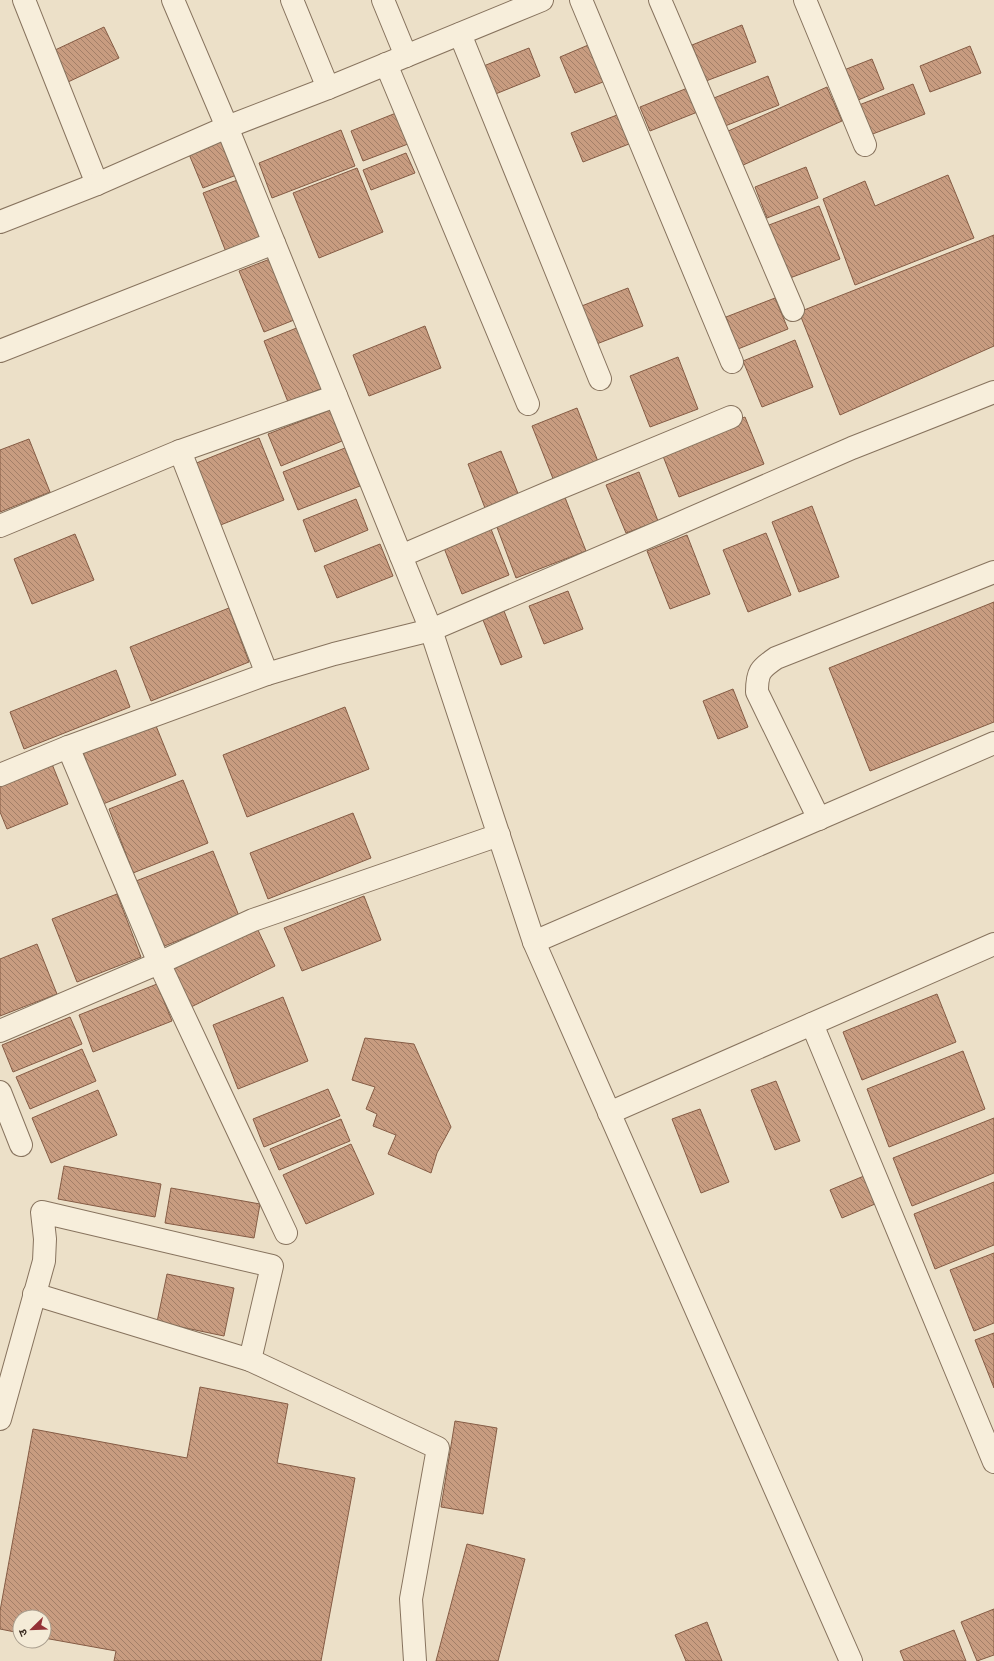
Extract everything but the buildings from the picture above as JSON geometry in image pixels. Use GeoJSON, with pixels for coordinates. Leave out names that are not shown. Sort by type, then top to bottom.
{"type":"FeatureCollection","features":[{"type":"Feature","properties":{"kind":"street"},"geometry":{"type":"LineString","coordinates":[[24,0],[97,184]]}},
{"type":"Feature","properties":{"kind":"street"},"geometry":{"type":"LineString","coordinates":[[174,0],[431,630],[534,942],[851,1661]]}},
{"type":"Feature","properties":{"kind":"street"},"geometry":{"type":"LineString","coordinates":[[292,0],[328,88]]}},
{"type":"Feature","properties":{"kind":"street"},"geometry":{"type":"LineString","coordinates":[[383,0],[406,56]]}},
{"type":"Feature","properties":{"kind":"street"},"geometry":{"type":"LineString","coordinates":[[0,222],[97,184],[227,127],[328,88],[542,0]]}},
{"type":"Feature","properties":{"kind":"street"},"geometry":{"type":"LineString","coordinates":[[581,0],[732,362]]}},
{"type":"Feature","properties":{"kind":"street"},"geometry":{"type":"LineString","coordinates":[[660,0],[793,310]]}},
{"type":"Feature","properties":{"kind":"street"},"geometry":{"type":"LineString","coordinates":[[805,0],[865,145]]}},
{"type":"Feature","properties":{"kind":"street"},"geometry":{"type":"LineString","coordinates":[[460,34],[600,379]]}},
{"type":"Feature","properties":{"kind":"street"},"geometry":{"type":"LineString","coordinates":[[386,64],[528,404]]}},
{"type":"Feature","properties":{"kind":"street"},"geometry":{"type":"LineString","coordinates":[[0,351],[274,243]]}},
{"type":"Feature","properties":{"kind":"street"},"geometry":{"type":"LineString","coordinates":[[0,775],[68,747],[267,674],[334,654],[431,630],[852,448],[994,392]]}},
{"type":"Feature","properties":{"kind":"street"},"geometry":{"type":"LineString","coordinates":[[0,526],[180,451],[336,396]]}},
{"type":"Feature","properties":{"kind":"street"},"geometry":{"type":"LineString","coordinates":[[401,556],[731,417]]}},
{"type":"Feature","properties":{"kind":"street"},"geometry":{"type":"LineString","coordinates":[[180,451],[267,674]]}},
{"type":"Feature","properties":{"kind":"street"},"geometry":{"type":"LineString","coordinates":[[819,819],[757,692],[757,677],[765,666],[776,658],[994,572]]}},
{"type":"Feature","properties":{"kind":"street"},"geometry":{"type":"LineString","coordinates":[[534,942],[994,743]]}},
{"type":"Feature","properties":{"kind":"street"},"geometry":{"type":"LineString","coordinates":[[68,747],[159,963],[286,1233]]}},
{"type":"Feature","properties":{"kind":"street"},"geometry":{"type":"LineString","coordinates":[[0,1031],[159,963],[253,920],[498,835]]}},
{"type":"Feature","properties":{"kind":"street"},"geometry":{"type":"LineString","coordinates":[[609,1113],[994,944]]}},
{"type":"Feature","properties":{"kind":"street"},"geometry":{"type":"LineString","coordinates":[[812,1024],[994,1462]]}},
{"type":"Feature","properties":{"kind":"street"},"geometry":{"type":"LineString","coordinates":[[0,1092],[21,1144]]}},
{"type":"Feature","properties":{"kind":"street"},"geometry":{"type":"LineString","coordinates":[[0,1419],[8,1357],[34,1294],[44,1262],[45,1239],[42,1212],[272,1266],[250,1360]]}},
{"type":"Feature","properties":{"kind":"street"},"geometry":{"type":"LineString","coordinates":[[34,1294],[250,1360],[438,1448],[411,1599],[415,1661]]}}]}
